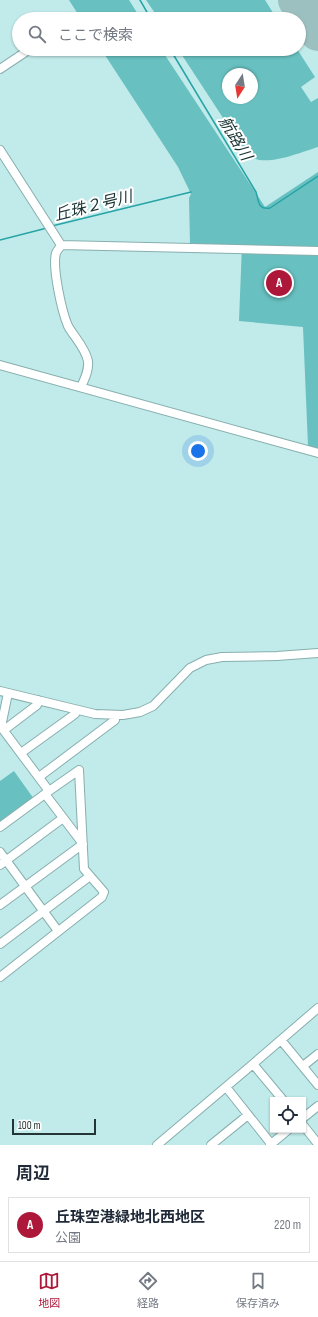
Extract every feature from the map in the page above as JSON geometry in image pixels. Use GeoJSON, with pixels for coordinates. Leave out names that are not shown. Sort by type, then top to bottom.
{"type":"FeatureCollection","features":[{"type":"Feature","properties":{"kind":"street"},"geometry":{"type":"LineString","coordinates":[[0,69],[20,56]]}},
{"type":"Feature","properties":{"kind":"street"},"geometry":{"type":"LineString","coordinates":[[0,150],[61,245]]}},
{"type":"Feature","properties":{"kind":"street"},"geometry":{"type":"LineString","coordinates":[[61,245],[318,251]]}},
{"type":"Feature","properties":{"kind":"street"},"geometry":{"type":"LineString","coordinates":[[61,245],[56,252],[55,266],[62,308],[68,325],[81,345],[87,359],[88,369],[82,387]]}},
{"type":"Feature","properties":{"kind":"street"},"geometry":{"type":"LineString","coordinates":[[0,365],[318,453]]}},
{"type":"Feature","properties":{"kind":"street"},"geometry":{"type":"LineString","coordinates":[[82,844],[63,818],[39,777],[1,727],[4,692],[95,714],[115,715],[140,712],[153,706],[190,668],[206,660],[222,657],[277,656],[318,653]]}},
{"type":"Feature","properties":{"kind":"street"},"geometry":{"type":"LineString","coordinates":[[4,730],[37,705],[38,700]]}},
{"type":"Feature","properties":{"kind":"street"},"geometry":{"type":"LineString","coordinates":[[21,753],[75,714],[76,710]]}},
{"type":"Feature","properties":{"kind":"street"},"geometry":{"type":"LineString","coordinates":[[39,777],[114,720],[115,715]]}},
{"type":"Feature","properties":{"kind":"street"},"geometry":{"type":"LineString","coordinates":[[0,827],[79,770],[84,869],[104,892],[102,897],[0,977]]}},
{"type":"Feature","properties":{"kind":"street"},"geometry":{"type":"LineString","coordinates":[[3,862],[63,818]]}},
{"type":"Feature","properties":{"kind":"street"},"geometry":{"type":"LineString","coordinates":[[0,905],[82,844]]}},
{"type":"Feature","properties":{"kind":"street"},"geometry":{"type":"LineString","coordinates":[[0,852],[3,862],[25,886],[58,931]]}},
{"type":"Feature","properties":{"kind":"street"},"geometry":{"type":"LineString","coordinates":[[0,944],[90,876]]}},
{"type":"Feature","properties":{"kind":"street"},"geometry":{"type":"LineString","coordinates":[[162,1143],[318,1008]]}},
{"type":"Feature","properties":{"kind":"street"},"geometry":{"type":"LineString","coordinates":[[281,1040],[318,1085]]}},
{"type":"Feature","properties":{"kind":"street"},"geometry":{"type":"LineString","coordinates":[[303,1066],[318,1054]]}},
{"type":"Feature","properties":{"kind":"street"},"geometry":{"type":"LineString","coordinates":[[253,1064],[280,1097]]}},
{"type":"Feature","properties":{"kind":"street"},"geometry":{"type":"LineString","coordinates":[[226,1087],[271,1145],[285,1133]]}},
{"type":"Feature","properties":{"kind":"street"},"geometry":{"type":"LineString","coordinates":[[306,1116],[318,1106]]}},
{"type":"Feature","properties":{"kind":"street"},"geometry":{"type":"LineString","coordinates":[[211,1145],[248,1115]]}},
{"type":"Feature","properties":{"kind":"street"},"geometry":{"type":"LineString","coordinates":[[306,1129],[318,1144]]}},
{"type":"Feature","properties":{"kind":"shaded area"},"geometry":{"type":"Polygon","coordinates":[[[69,0],[129,0],[137,12],[77,12],[69,0]]]}},
{"type":"Feature","properties":{"kind":"shaded area"},"geometry":{"type":"Polygon","coordinates":[[[146,0],[265,0],[273,12],[154,12],[146,0]]]}},
{"type":"Feature","properties":{"kind":"shaded area"},"geometry":{"type":"Polygon","coordinates":[[[106,56],[166,56],[265,207],[318,172],[318,449],[308,446],[303,327],[239,321],[242,245],[190,244],[189,198],[191,194],[178,167],[106,56]]]}},
{"type":"Feature","properties":{"kind":"shaded area"},"geometry":{"type":"Polygon","coordinates":[[[183,56],[302,56],[315,77],[301,87],[311,102],[318,98],[318,147],[275,160],[258,160],[251,157],[244,150],[183,56]]]}},
{"type":"Feature","properties":{"kind":"shaded area"},"geometry":{"type":"Polygon","coordinates":[[[14,771],[34,799],[0,824],[0,781],[14,771]]]}},
{"type":"Feature","properties":{"kind":"waterway","name":"航路川"},"geometry":{"type":"LineString","coordinates":[[140,0],[147,12]]}},
{"type":"Feature","properties":{"kind":"waterway","name":"航路川"},"geometry":{"type":"LineString","coordinates":[[174,56],[256,192],[259,202],[263,208],[270,208],[318,176]]}},
{"type":"Feature","properties":{"kind":"waterway","name":"丘珠２号川"},"geometry":{"type":"LineString","coordinates":[[52,226],[191,192]]}},
{"type":"Feature","properties":{"kind":"waterway","name":"丘珠２号川"},"geometry":{"type":"LineString","coordinates":[[0,240],[47,228]]}},
{"type":"Feature","properties":{"kind":"runway"},"geometry":{"type":"LineString","coordinates":[[297,0],[305,12]]}},
{"type":"Feature","properties":{"kind":"runway"},"geometry":{"type":"LineString","coordinates":[[306,14],[318,32]]}},
{"type":"Feature","properties":{"kind":"place","name":"丘珠空港緑地北西地区"},"geometry":{"type":"Point","coordinates":[279,283]}}]}
